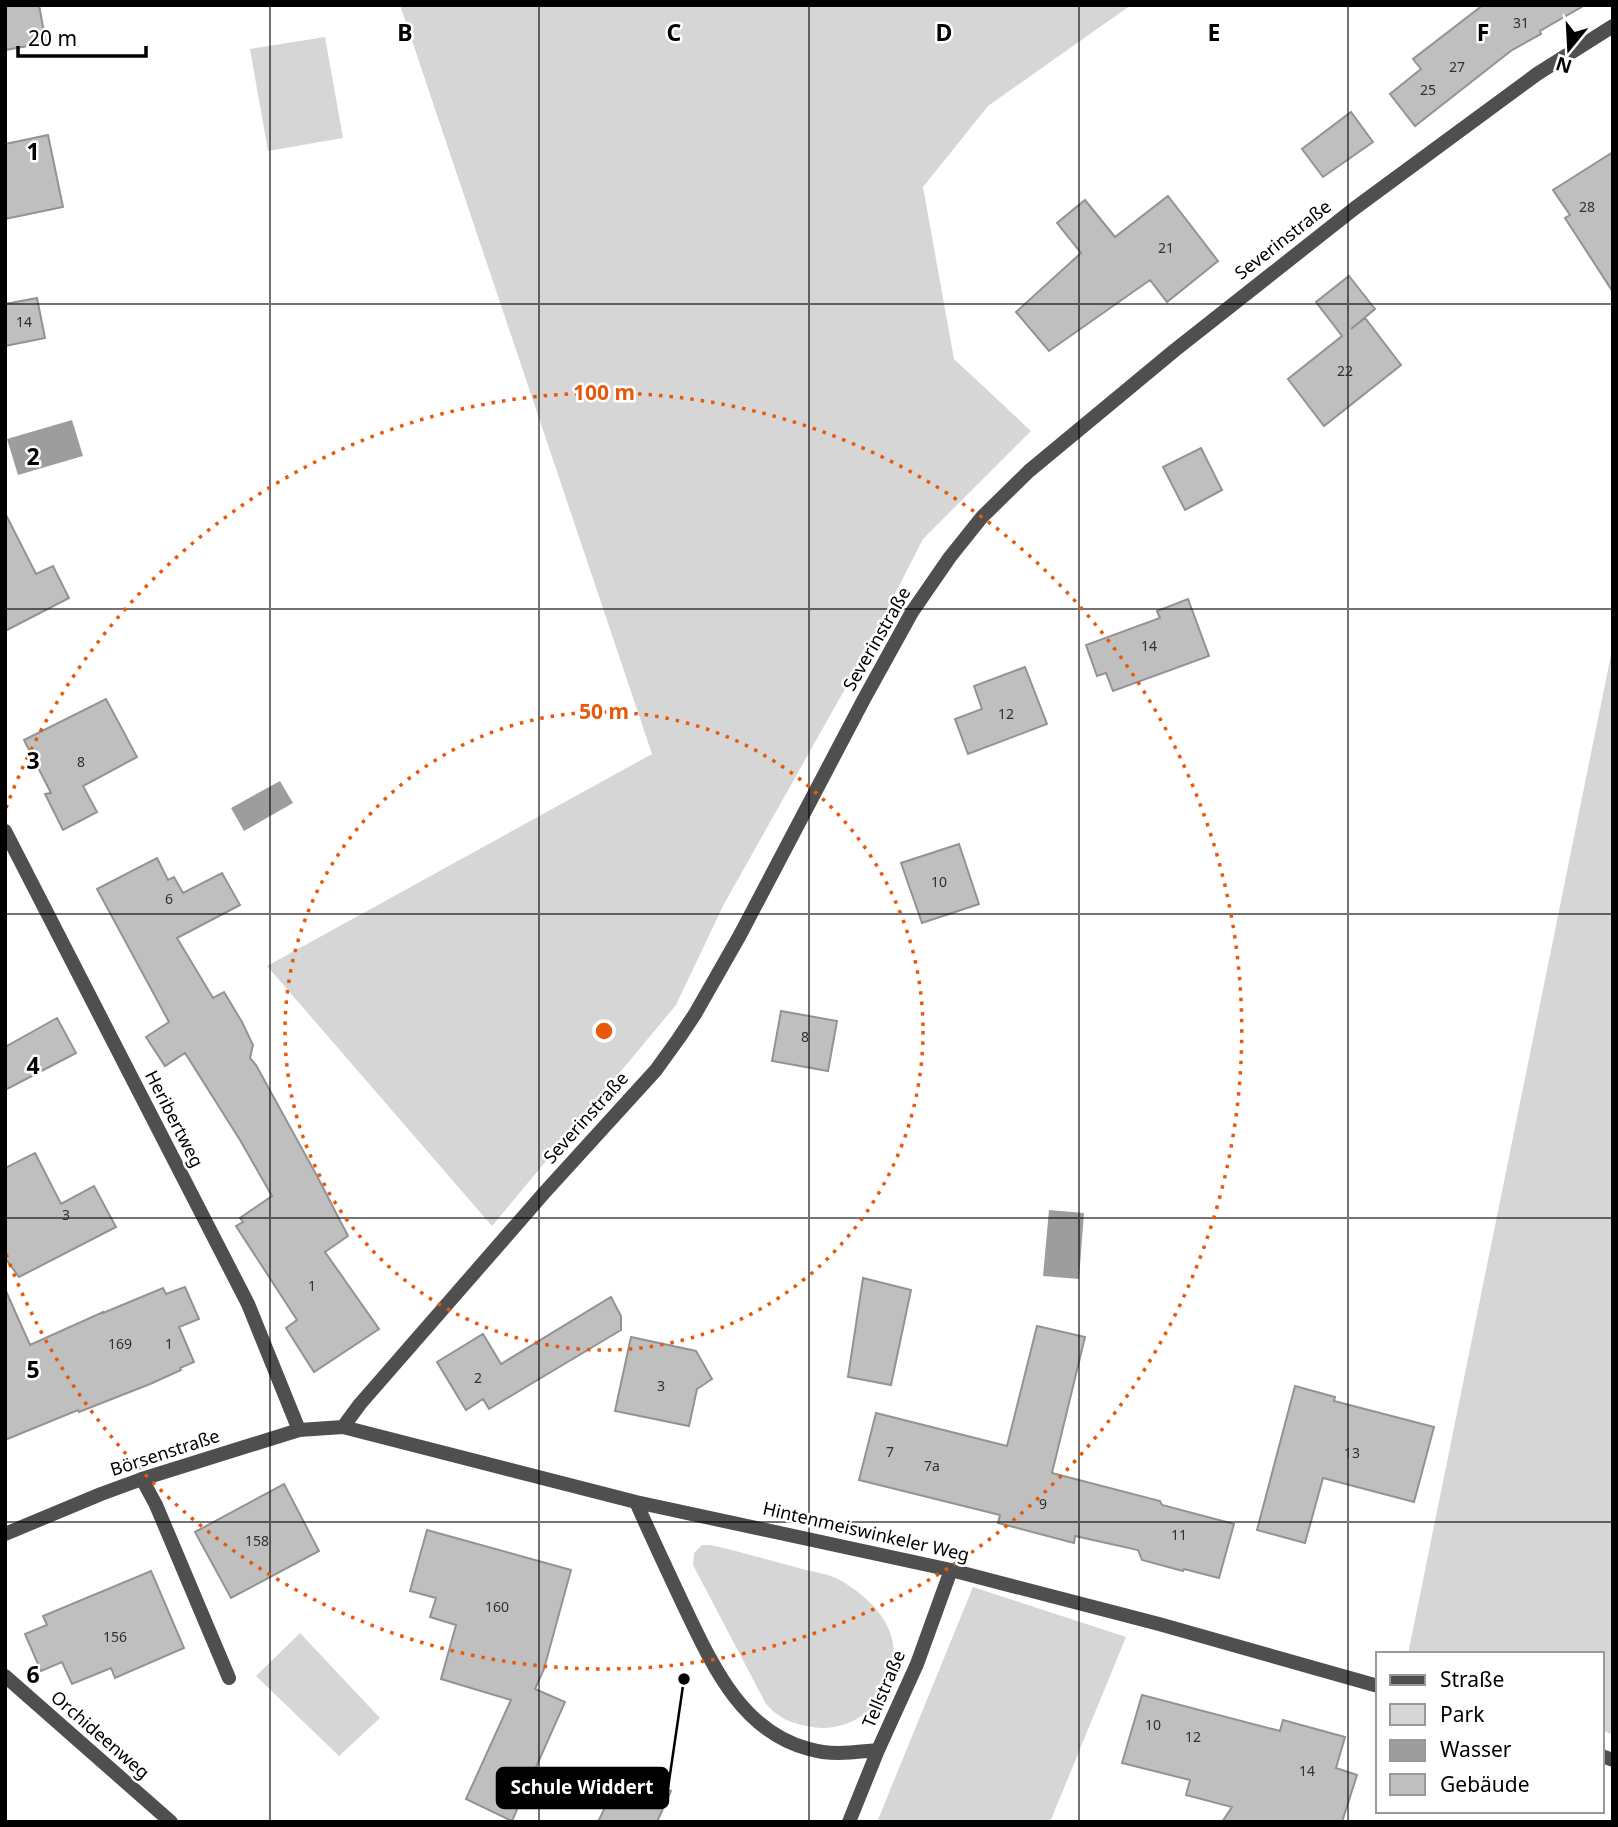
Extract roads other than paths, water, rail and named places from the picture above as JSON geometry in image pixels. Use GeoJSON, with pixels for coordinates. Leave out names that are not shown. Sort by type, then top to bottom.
{"type":"FeatureCollection","features":[{"type":"Feature","properties":{"kind":"street","name":"Severinstraße"},"geometry":{"type":"LineString","coordinates":[[343,1426],[544,1193],[656,1070],[679,1038],[740,935],[912,612],[982,517],[1029,471],[1175,350],[1355,208],[1537,74],[1613,26]]}},
{"type":"Feature","properties":{"kind":"street","name":"Heribertweg"},"geometry":{"type":"LineString","coordinates":[[5,831],[248,1304],[299,1430]]}},
{"type":"Feature","properties":{"kind":"street","name":"Börsenstraße"},"geometry":{"type":"LineString","coordinates":[[5,1534],[142,1479],[299,1430],[343,1426]]}},
{"type":"Feature","properties":{"kind":"street","name":"Hintenmeiswinkeler Weg"},"geometry":{"type":"LineString","coordinates":[[343,1426],[636,1502],[951,1570],[1158,1624],[1376,1685]]}},
{"type":"Feature","properties":{"kind":"street"},"geometry":{"type":"LineString","coordinates":[[142,1479],[156,1505],[229,1678]]}},
{"type":"Feature","properties":{"kind":"street"},"geometry":{"type":"LineString","coordinates":[[636,1502],[707,1654],[728,1690],[748,1713],[763,1726],[793,1744],[808,1749],[841,1754],[878,1750]]}},
{"type":"Feature","properties":{"kind":"street","name":"Tellstraße"},"geometry":{"type":"LineString","coordinates":[[849,1822],[916,1664],[951,1570]]}},
{"type":"Feature","properties":{"kind":"street","name":"Orchideenweg"},"geometry":{"type":"LineString","coordinates":[[5,1676],[171,1822]]}},
{"type":"Feature","properties":{"kind":"water"},"geometry":{"type":"Polygon","coordinates":[[[72,420],[83,456],[18,475],[7,439],[72,420]]]}},
{"type":"Feature","properties":{"kind":"water"},"geometry":{"type":"Polygon","coordinates":[[[280,781],[293,803],[244,831],[231,808],[280,781]]]}},
{"type":"Feature","properties":{"kind":"water"},"geometry":{"type":"Polygon","coordinates":[[[1049,1210],[1084,1213],[1079,1279],[1043,1276],[1049,1210]]]}},
{"type":"Feature","properties":{"kind":"place","name":"Schule Widdert"},"geometry":{"type":"Point","coordinates":[684,1679]}}]}
